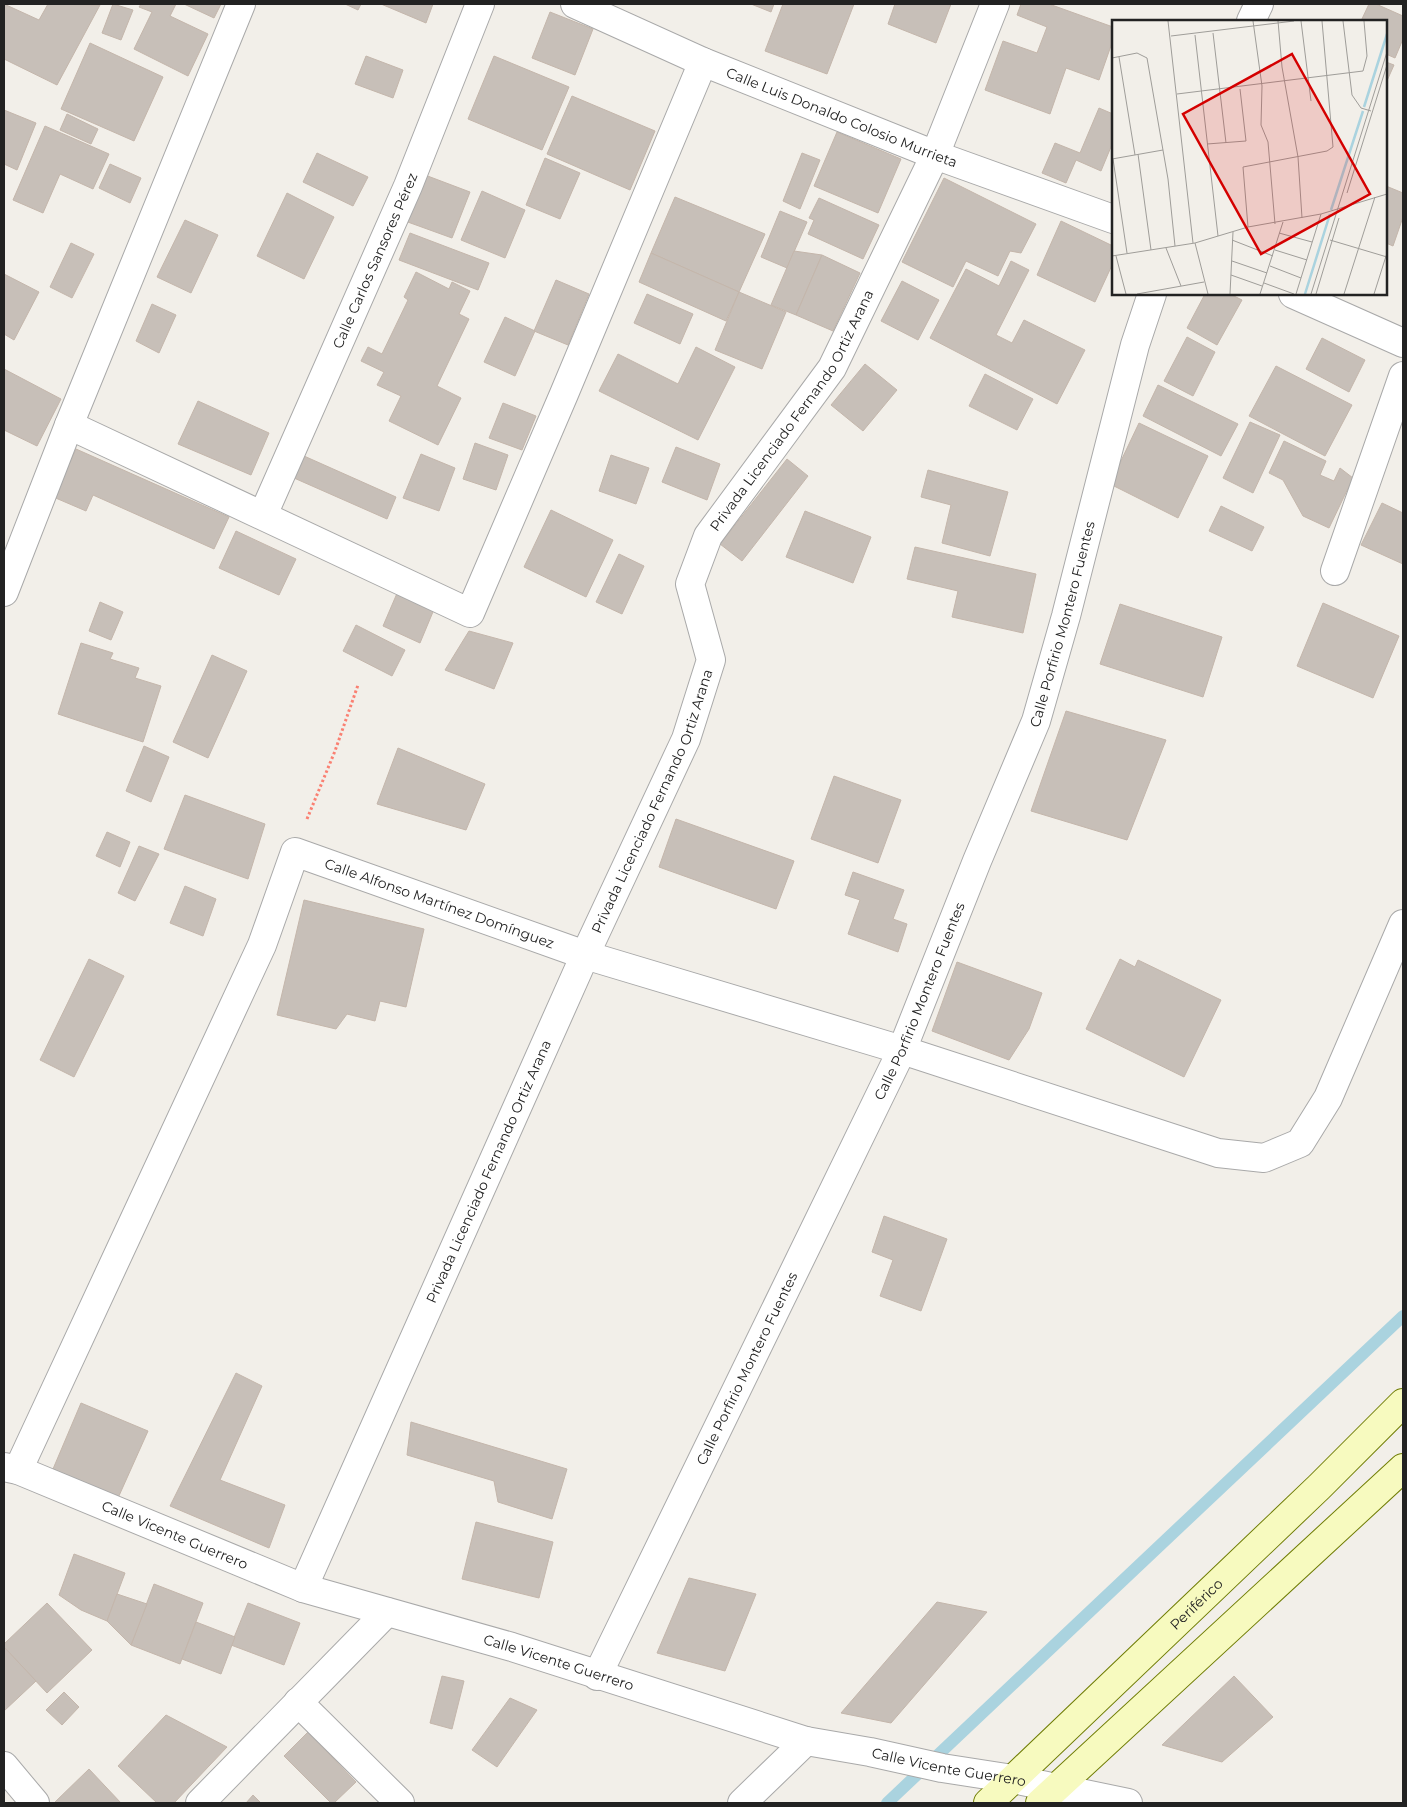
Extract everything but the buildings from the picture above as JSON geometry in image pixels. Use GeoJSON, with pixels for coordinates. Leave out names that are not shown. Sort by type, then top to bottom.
{"type":"FeatureCollection","features":[{"type":"Feature","properties":{"kind":"main road","name":"Periférico"},"geometry":{"type":"LineString","coordinates":[[988,1803],[1304,1501],[1403,1403]]}},
{"type":"Feature","properties":{"kind":"main road"},"geometry":{"type":"LineString","coordinates":[[1047,1796],[1403,1468]]}},
{"type":"Feature","properties":{"kind":"street"},"geometry":{"type":"LineString","coordinates":[[4,592],[69,425],[241,4]]}},
{"type":"Feature","properties":{"kind":"street","name":"Calle Carlos Sansores Pérez"},"geometry":{"type":"LineString","coordinates":[[263,515],[408,186],[480,4]]}},
{"type":"Feature","properties":{"kind":"street","name":"Calle Luis Donaldo Colosio Murrieta"},"geometry":{"type":"LineString","coordinates":[[575,4],[703,62],[935,155],[1112,219]]}},
{"type":"Feature","properties":{"kind":"street","name":"Privada Licenciado Fernando Ortiz Arana"},"geometry":{"type":"LineString","coordinates":[[303,1588],[585,955],[686,739],[711,660],[690,584],[708,536],[832,368],[935,155],[995,4]]}},
{"type":"Feature","properties":{"kind":"street"},"geometry":{"type":"LineString","coordinates":[[1251,20],[1259,4]]}},
{"type":"Feature","properties":{"kind":"street"},"geometry":{"type":"LineString","coordinates":[[69,425],[470,613],[703,62]]}},
{"type":"Feature","properties":{"kind":"street","name":"Calle Porfirio Montero Fuentes"},"geometry":{"type":"LineString","coordinates":[[598,1676],[902,1050],[977,860],[1036,721],[1066,616],[1135,345],[1152,295]]}},
{"type":"Feature","properties":{"kind":"street"},"geometry":{"type":"LineString","coordinates":[[1294,295],[1403,343]]}},
{"type":"Feature","properties":{"kind":"street"},"geometry":{"type":"LineString","coordinates":[[1335,571],[1403,376]]}},
{"type":"Feature","properties":{"kind":"street"},"geometry":{"type":"LineString","coordinates":[[11,1469],[262,945],[295,852]]}},
{"type":"Feature","properties":{"kind":"street","name":"Calle Alfonso Martínez Domínguez"},"geometry":{"type":"LineString","coordinates":[[295,852],[585,955],[902,1050],[1218,1153],[1264,1158],[1300,1143],[1328,1098],[1403,924]]}},
{"type":"Feature","properties":{"kind":"street","name":"Calle Vicente Guerrero"},"geometry":{"type":"LineString","coordinates":[[11,1469],[303,1588],[512,1647],[806,1741],[870,1752],[942,1768],[1013,1779],[1047,1796],[1128,1803]]}},
{"type":"Feature","properties":{"kind":"street"},"geometry":{"type":"LineString","coordinates":[[200,1803],[388,1612]]}},
{"type":"Feature","properties":{"kind":"street"},"geometry":{"type":"LineString","coordinates":[[298,1702],[400,1803]]}},
{"type":"Feature","properties":{"kind":"street"},"geometry":{"type":"LineString","coordinates":[[742,1803],[806,1741]]}},
{"type":"Feature","properties":{"kind":"street"},"geometry":{"type":"LineString","coordinates":[[4,1766],[35,1803]]}},
{"type":"Feature","properties":{"kind":"path"},"geometry":{"type":"LineString","coordinates":[[295,852],[358,685]]}},
{"type":"Feature","properties":{"kind":"waterway"},"geometry":{"type":"LineString","coordinates":[[887,1803],[1403,1316]]}}]}
